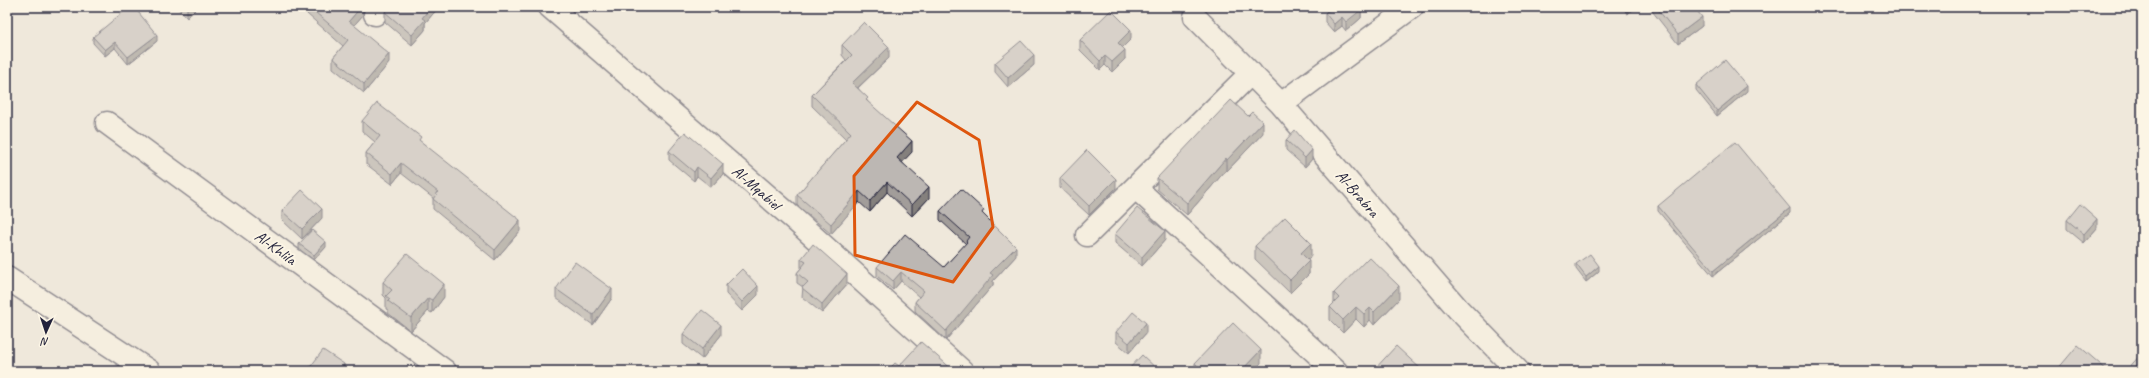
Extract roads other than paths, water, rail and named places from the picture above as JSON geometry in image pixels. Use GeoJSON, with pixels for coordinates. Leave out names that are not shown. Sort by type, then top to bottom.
{"type":"FeatureCollection","features":[{"type":"Feature","properties":{"kind":"street","name":"Al-Mqabiel"},"geometry":{"type":"LineString","coordinates":[[550,7],[794,219],[962,371]]}},
{"type":"Feature","properties":{"kind":"street"},"geometry":{"type":"LineString","coordinates":[[1281,104],[1412,7]]}},
{"type":"Feature","properties":{"kind":"street","name":"Al-Brabra"},"geometry":{"type":"LineString","coordinates":[[1195,17],[1281,104],[1458,309],[1518,371]]}},
{"type":"Feature","properties":{"kind":"street"},"geometry":{"type":"LineString","coordinates":[[1087,235],[1251,73]]}},
{"type":"Feature","properties":{"kind":"street","name":"Al-Khlila"},"geometry":{"type":"LineString","coordinates":[[107,123],[445,371]]}},
{"type":"Feature","properties":{"kind":"street"},"geometry":{"type":"LineString","coordinates":[[1136,188],[1336,371]]}},
{"type":"Feature","properties":{"kind":"street"},"geometry":{"type":"LineString","coordinates":[[7,278],[149,371]]}}]}
